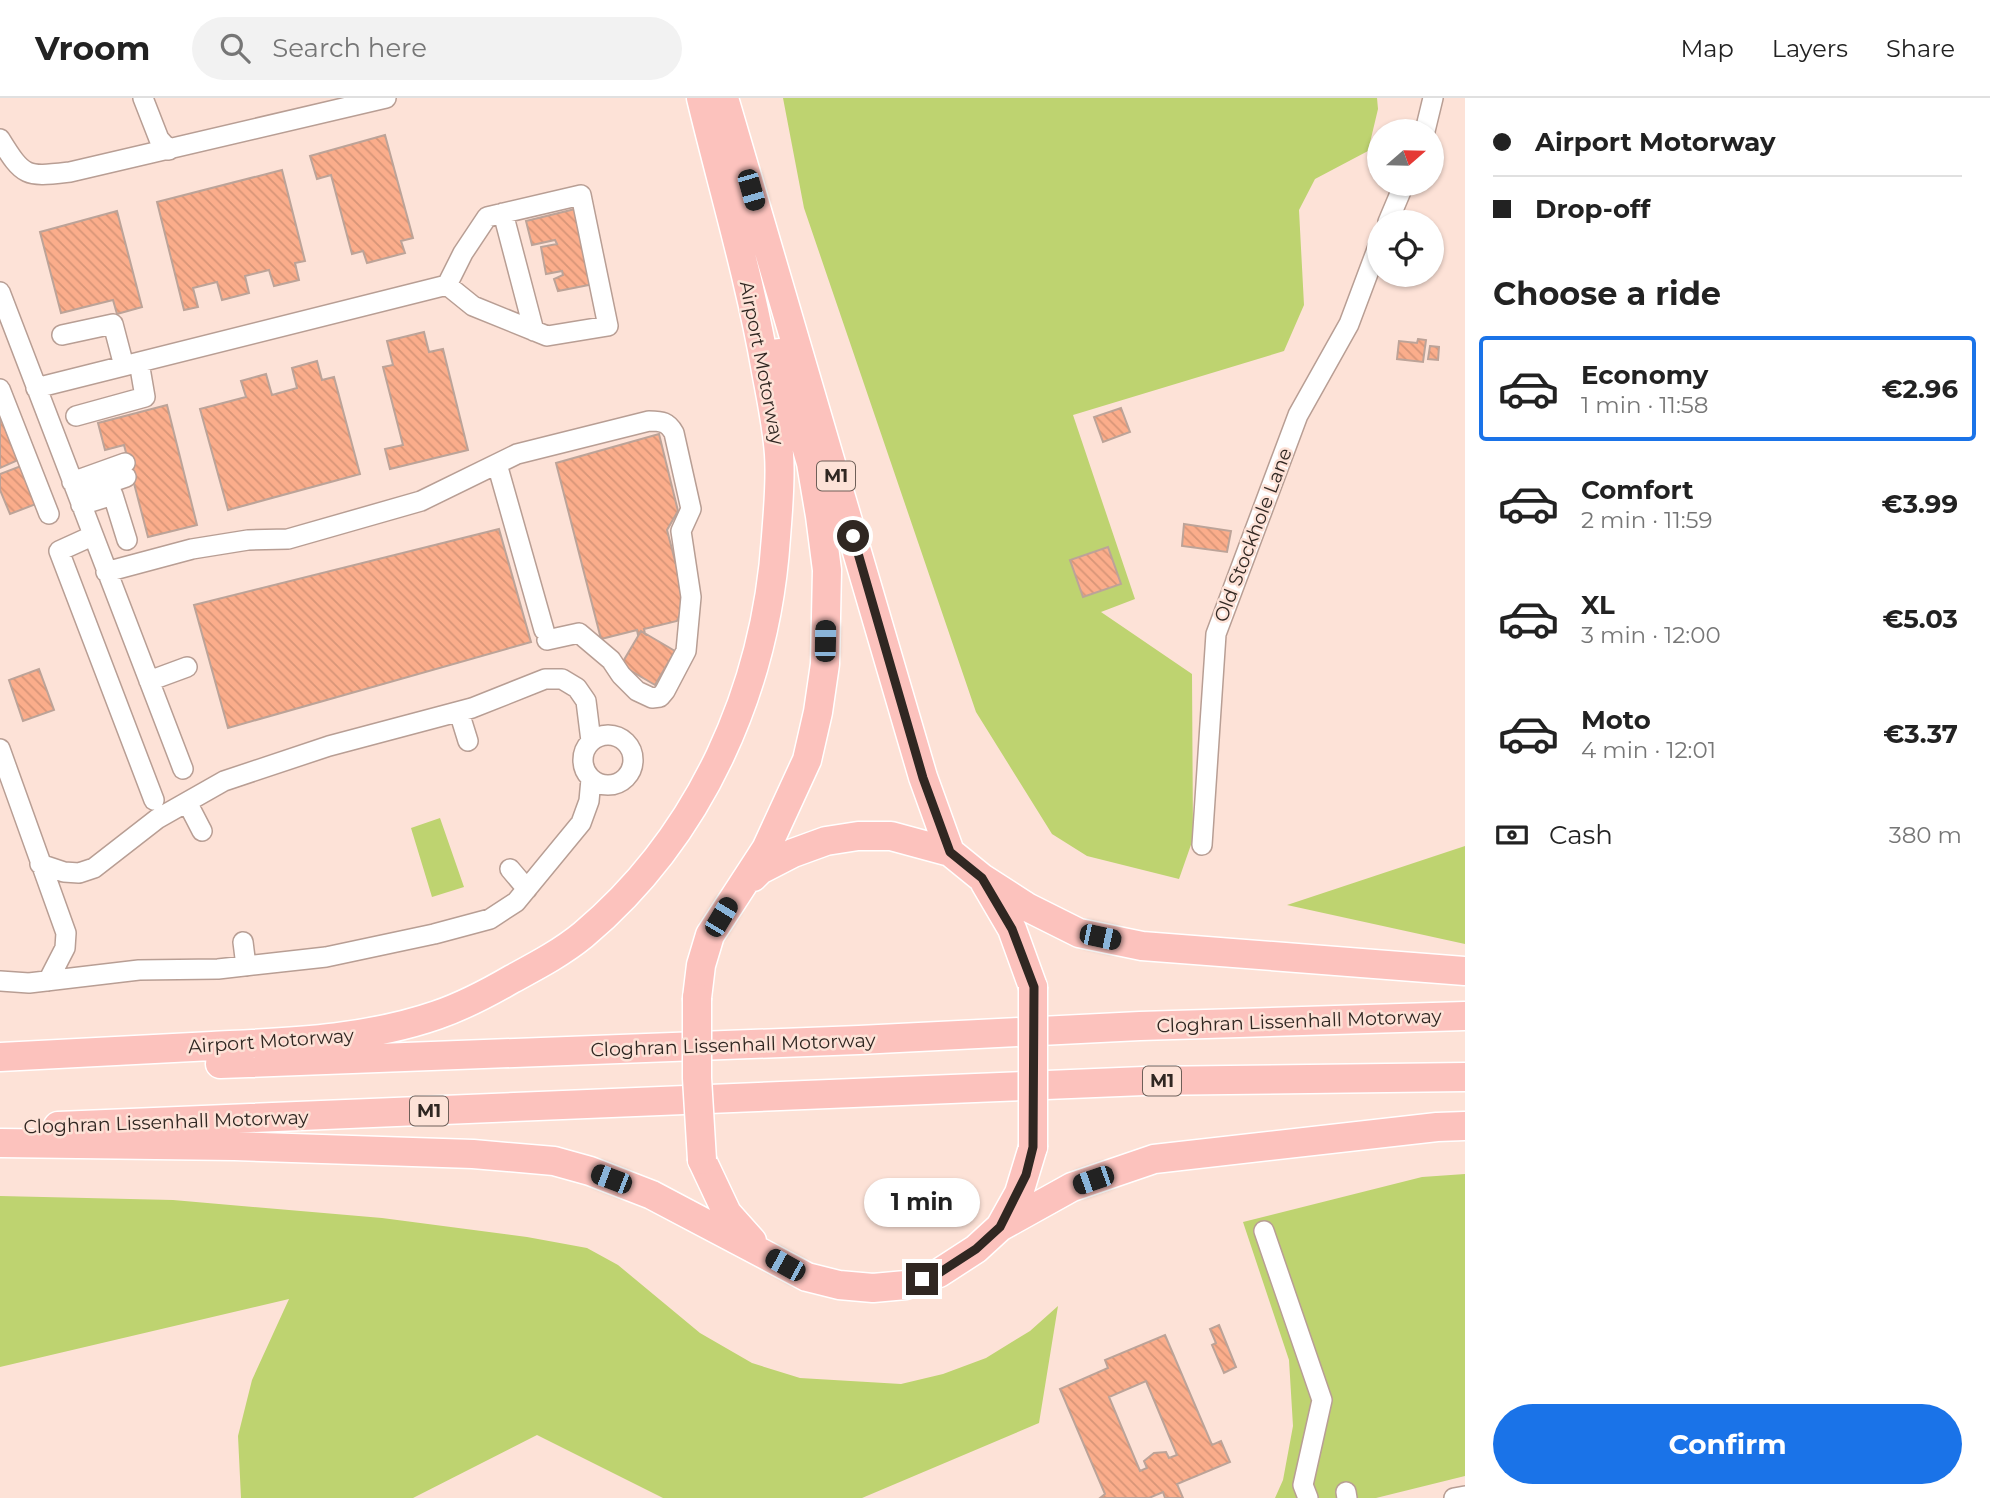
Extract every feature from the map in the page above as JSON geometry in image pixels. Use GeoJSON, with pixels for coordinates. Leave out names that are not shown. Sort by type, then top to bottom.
{"type":"FeatureCollection","features":[{"type":"Feature","properties":{"kind":"highway","name":"M1"},"geometry":{"type":"LineString","coordinates":[[703,98],[811,463],[827,570],[825,664],[807,760],[766,849],[710,935],[701,965],[697,998],[697,1078],[702,1160],[727,1213],[763,1253]]}},
{"type":"Feature","properties":{"kind":"highway","name":"Airport Motorway"},"geometry":{"type":"LineString","coordinates":[[0,1056],[308,1041],[365,1034],[436,1015],[490,992],[547,960],[582,936],[622,899],[657,859],[686,819],[711,777],[744,701],[761,645],[774,573],[778,513],[779,454],[757,322],[703,98]]}},
{"type":"Feature","properties":{"kind":"highway","name":"Airport Motorway"},"geometry":{"type":"LineString","coordinates":[[724,98],[923,778],[950,852]]}},
{"type":"Feature","properties":{"kind":"highway","name":"M1"},"geometry":{"type":"LineString","coordinates":[[732,899],[760,870],[793,853],[826,841],[858,836],[891,836],[950,852],[982,878],[1027,907],[1079,933],[1142,946],[1465,971]]}},
{"type":"Feature","properties":{"kind":"highway","name":"M1"},"geometry":{"type":"LineString","coordinates":[[0,1143],[234,1146],[473,1154],[554,1161],[590,1171],[652,1195],[807,1277],[839,1285],[862,1287],[906,1285],[939,1273],[976,1249],[1000,1227],[1018,1194],[1033,1147],[1034,987],[1012,929],[982,878]]}},
{"type":"Feature","properties":{"kind":"highway","name":"Cloghran Lissenhall Motorway"},"geometry":{"type":"LineString","coordinates":[[0,1071],[303,1062],[1140,1026],[1465,1016]]}},
{"type":"Feature","properties":{"kind":"highway","name":"Cloghran Lissenhall Motorway"},"geometry":{"type":"LineString","coordinates":[[0,1129],[1144,1082],[1465,1077]]}},
{"type":"Feature","properties":{"kind":"highway"},"geometry":{"type":"LineString","coordinates":[[1000,1227],[1072,1187],[1154,1159],[1465,1126]]}},
{"type":"Feature","properties":{"kind":"street"},"geometry":{"type":"LineString","coordinates":[[144,98],[159,139],[169,150]]}},
{"type":"Feature","properties":{"kind":"street"},"geometry":{"type":"LineString","coordinates":[[0,139],[15,164],[34,176],[70,172],[169,150],[339,104],[386,98]]}},
{"type":"Feature","properties":{"kind":"street"},"geometry":{"type":"LineString","coordinates":[[1428,119],[1433,98]]}},
{"type":"Feature","properties":{"kind":"street"},"geometry":{"type":"LineString","coordinates":[[36,388],[447,285],[463,253],[487,217],[581,195],[608,326],[547,337],[473,306],[447,285]]}},
{"type":"Feature","properties":{"kind":"street"},"geometry":{"type":"LineString","coordinates":[[503,214],[534,331]]}},
{"type":"Feature","properties":{"kind":"street","name":"Old Stockhole Lane"},"geometry":{"type":"LineString","coordinates":[[1202,845],[1216,634],[1298,415],[1349,324],[1367,276]]}},
{"type":"Feature","properties":{"kind":"street"},"geometry":{"type":"LineString","coordinates":[[0,292],[183,769]]}},
{"type":"Feature","properties":{"kind":"street"},"geometry":{"type":"LineString","coordinates":[[62,335],[113,324],[145,397],[76,416]]}},
{"type":"Feature","properties":{"kind":"street"},"geometry":{"type":"LineString","coordinates":[[0,389],[49,514]]}},
{"type":"Feature","properties":{"kind":"street"},"geometry":{"type":"LineString","coordinates":[[106,572],[192,549],[248,540],[288,540],[421,501],[517,454],[649,421],[660,421],[669,425],[674,433],[691,509],[681,531],[691,597],[686,651],[660,696],[652,698],[637,691],[611,660],[579,633],[545,635],[497,464]]}},
{"type":"Feature","properties":{"kind":"street"},"geometry":{"type":"LineString","coordinates":[[76,494],[126,470]]}},
{"type":"Feature","properties":{"kind":"street"},"geometry":{"type":"LineString","coordinates":[[76,494],[113,495],[127,540]]}},
{"type":"Feature","properties":{"kind":"street"},"geometry":{"type":"LineString","coordinates":[[92,536],[59,551],[154,800]]}},
{"type":"Feature","properties":{"kind":"street"},"geometry":{"type":"LineString","coordinates":[[149,681],[187,667]]}},
{"type":"Feature","properties":{"kind":"street"},"geometry":{"type":"LineString","coordinates":[[40,864],[64,872],[79,873],[94,868],[157,819],[224,782],[329,746],[459,712],[545,678],[562,678],[577,688],[586,701],[591,741]]}},
{"type":"Feature","properties":{"kind":"street"},"geometry":{"type":"LineString","coordinates":[[459,712],[468,741]]}},
{"type":"Feature","properties":{"kind":"street"},"geometry":{"type":"LineString","coordinates":[[607,734],[623,739],[633,752],[634,760],[628,776],[614,785],[598,783],[591,779],[586,772],[583,755],[591,741],[607,734]]}},
{"type":"Feature","properties":{"kind":"street"},"geometry":{"type":"LineString","coordinates":[[0,749],[66,933],[65,948],[48,981]]}},
{"type":"Feature","properties":{"kind":"street"},"geometry":{"type":"LineString","coordinates":[[0,981],[29,983],[139,970],[218,970],[326,957],[490,919],[516,902],[582,823],[589,800],[591,779]]}},
{"type":"Feature","properties":{"kind":"street"},"geometry":{"type":"LineString","coordinates":[[187,802],[202,831]]}},
{"type":"Feature","properties":{"kind":"street"},"geometry":{"type":"LineString","coordinates":[[510,869],[527,889]]}},
{"type":"Feature","properties":{"kind":"street"},"geometry":{"type":"LineString","coordinates":[[243,942],[246,966]]}},
{"type":"Feature","properties":{"kind":"street"},"geometry":{"type":"LineString","coordinates":[[1264,1231],[1322,1400],[1303,1485],[1308,1498]]}},
{"type":"Feature","properties":{"kind":"street"},"geometry":{"type":"LineString","coordinates":[[1454,1498],[1465,1496]]}},
{"type":"Feature","properties":{"kind":"green space"},"geometry":{"type":"Polygon","coordinates":[[[783,98],[1377,98],[1376,119],[1367,119],[1367,152],[1315,179],[1299,210],[1304,305],[1284,351],[1073,415],[1135,599],[1101,612],[1192,674],[1193,839],[1179,879],[1087,856],[1052,834],[976,712],[804,208],[783,98]]]}},
{"type":"Feature","properties":{"kind":"green space"},"geometry":{"type":"Polygon","coordinates":[[[440,818],[464,887],[432,897],[411,828],[440,818]]]}},
{"type":"Feature","properties":{"kind":"green space"},"geometry":{"type":"Polygon","coordinates":[[[1465,846],[1465,944],[1287,905],[1465,846]]]}},
{"type":"Feature","properties":{"kind":"green space"},"geometry":{"type":"Polygon","coordinates":[[[1465,1174],[1465,1476],[1376,1498],[1275,1498],[1283,1480],[1293,1426],[1289,1360],[1243,1222],[1422,1177],[1465,1174]]]}},
{"type":"Feature","properties":{"kind":"green space"},"geometry":{"type":"Polygon","coordinates":[[[0,1196],[173,1200],[382,1218],[527,1237],[587,1248],[618,1265],[700,1333],[752,1363],[800,1378],[901,1384],[943,1374],[986,1358],[1030,1331],[1058,1306],[1039,1423],[862,1498],[663,1498],[537,1435],[413,1498],[241,1498],[238,1436],[252,1380],[289,1299],[0,1367],[0,1196]]]}},
{"type":"Feature","properties":{"kind":"building"},"geometry":{"type":"Polygon","coordinates":[[[385,135],[413,238],[401,241],[405,253],[367,263],[363,251],[352,254],[331,175],[317,179],[310,156],[385,135]]]}},
{"type":"Feature","properties":{"kind":"building"},"geometry":{"type":"Polygon","coordinates":[[[282,170],[305,261],[295,263],[299,280],[274,286],[269,270],[245,276],[249,293],[222,300],[217,282],[193,288],[198,307],[184,310],[157,202],[282,170]]]}},
{"type":"Feature","properties":{"kind":"building"},"geometry":{"type":"Polygon","coordinates":[[[575,209],[594,284],[558,291],[554,279],[563,275],[562,271],[546,274],[541,247],[557,244],[555,240],[532,245],[526,221],[575,209]]]}},
{"type":"Feature","properties":{"kind":"building"},"geometry":{"type":"Polygon","coordinates":[[[117,211],[142,307],[117,314],[113,300],[61,313],[40,232],[117,211]]]}},
{"type":"Feature","properties":{"kind":"building"},"geometry":{"type":"Polygon","coordinates":[[[424,332],[429,352],[443,349],[468,450],[390,469],[385,449],[403,445],[383,367],[393,365],[387,341],[424,332]]]}},
{"type":"Feature","properties":{"kind":"building"},"geometry":{"type":"Polygon","coordinates":[[[1418,339],[1426,340],[1423,362],[1397,359],[1399,341],[1417,343],[1418,339]]]}},
{"type":"Feature","properties":{"kind":"building"},"geometry":{"type":"Polygon","coordinates":[[[1430,346],[1439,347],[1438,360],[1428,359],[1430,346]]]}},
{"type":"Feature","properties":{"kind":"building"},"geometry":{"type":"Polygon","coordinates":[[[317,361],[322,380],[334,377],[360,474],[228,510],[200,409],[246,397],[241,381],[266,374],[272,395],[297,388],[292,368],[317,361]]]}},
{"type":"Feature","properties":{"kind":"building"},"geometry":{"type":"Polygon","coordinates":[[[167,405],[197,525],[148,537],[124,445],[105,450],[98,423],[167,405]]]}},
{"type":"Feature","properties":{"kind":"building"},"geometry":{"type":"Polygon","coordinates":[[[1121,408],[1130,432],[1103,442],[1094,417],[1121,408]]]}},
{"type":"Feature","properties":{"kind":"building"},"geometry":{"type":"Polygon","coordinates":[[[0,416],[18,460],[0,468],[0,416]]]}},
{"type":"Feature","properties":{"kind":"building"},"geometry":{"type":"Polygon","coordinates":[[[659,434],[678,511],[667,530],[686,603],[677,621],[644,629],[645,634],[641,631],[638,635],[637,630],[601,639],[556,463],[659,434]]]}},
{"type":"Feature","properties":{"kind":"building"},"geometry":{"type":"Polygon","coordinates":[[[21,466],[36,504],[10,514],[0,490],[0,474],[21,466]]]}},
{"type":"Feature","properties":{"kind":"building"},"geometry":{"type":"Polygon","coordinates":[[[1184,524],[1231,531],[1227,552],[1182,546],[1184,524]]]}},
{"type":"Feature","properties":{"kind":"building"},"geometry":{"type":"Polygon","coordinates":[[[499,529],[531,642],[228,728],[194,605],[499,529]]]}},
{"type":"Feature","properties":{"kind":"building"},"geometry":{"type":"Polygon","coordinates":[[[1108,547],[1121,584],[1083,597],[1070,560],[1108,547]]]}},
{"type":"Feature","properties":{"kind":"building"},"geometry":{"type":"Polygon","coordinates":[[[641,631],[675,651],[655,685],[621,665],[641,631]]]}},
{"type":"Feature","properties":{"kind":"building"},"geometry":{"type":"Polygon","coordinates":[[[39,669],[54,710],[23,721],[9,680],[39,669]]]}},
{"type":"Feature","properties":{"kind":"building"},"geometry":{"type":"Polygon","coordinates":[[[1219,1325],[1236,1367],[1224,1373],[1212,1345],[1216,1343],[1210,1329],[1219,1325]]]}},
{"type":"Feature","properties":{"kind":"building"},"geometry":{"type":"Polygon","coordinates":[[[1165,1335],[1212,1445],[1221,1441],[1230,1462],[1177,1484],[1183,1498],[1165,1498],[1163,1492],[1149,1498],[1100,1498],[1105,1494],[1060,1389],[1108,1368],[1105,1360],[1165,1335]],[[1146,1381],[1109,1397],[1140,1471],[1147,1468],[1144,1461],[1154,1453],[1166,1452],[1169,1458],[1177,1455],[1146,1381]]]}},
{"type":"Feature","properties":{"kind":"route"},"geometry":{"type":"LineString","coordinates":[[853,536],[923,778],[950,852],[982,878],[1012,929],[1034,987],[1033,1147],[1026,1175],[1000,1227],[976,1249],[939,1273],[922,1279]]}}]}
